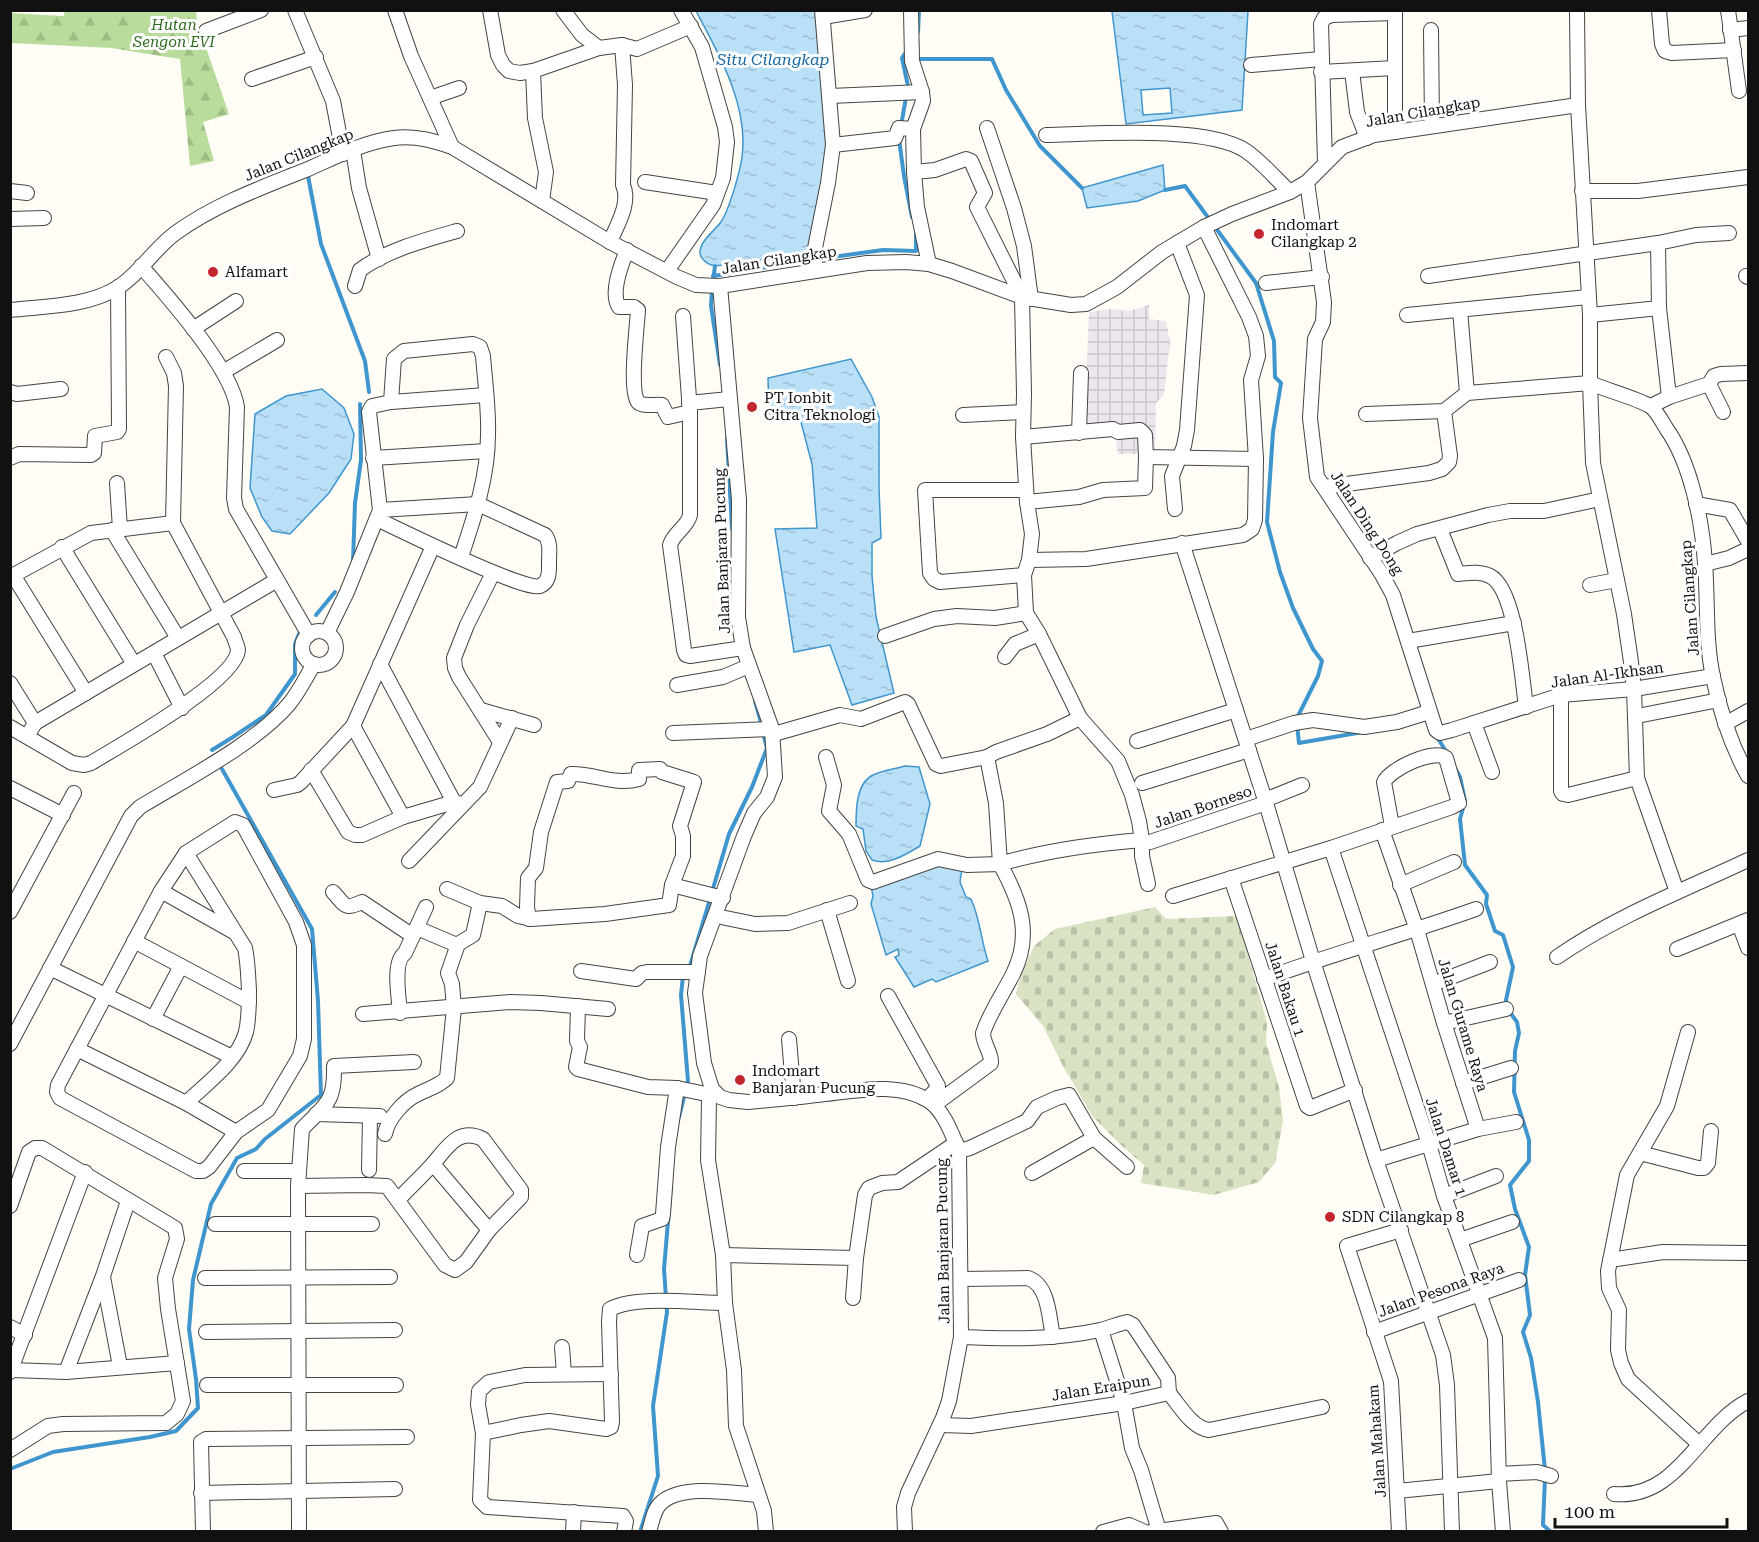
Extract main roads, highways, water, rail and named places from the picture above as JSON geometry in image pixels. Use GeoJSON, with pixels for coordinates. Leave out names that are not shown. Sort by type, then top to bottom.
{"type":"FeatureCollection","features":[{"type":"Feature","properties":{"kind":"water","name":"Situ Cilangkap"},"geometry":{"type":"Polygon","coordinates":[[[696,11],[816,11],[828,167],[812,253],[715,266],[708,264],[701,257],[702,244],[721,222],[731,200],[741,164],[743,138],[737,100],[730,81],[696,11]]]}},
{"type":"Feature","properties":{"kind":"water"},"geometry":{"type":"Polygon","coordinates":[[[1112,11],[1248,11],[1242,110],[1126,124],[1112,11]],[[1170,88],[1141,90],[1143,115],[1172,113],[1170,88]]]}},
{"type":"Feature","properties":{"kind":"water"},"geometry":{"type":"Polygon","coordinates":[[[1163,165],[1165,190],[1138,201],[1087,208],[1082,188],[1163,165]]]}},
{"type":"Feature","properties":{"kind":"water"},"geometry":{"type":"Polygon","coordinates":[[[851,359],[872,397],[879,417],[881,538],[872,543],[872,576],[876,617],[894,693],[852,705],[830,645],[794,652],[775,529],[817,528],[812,464],[798,411],[769,414],[768,378],[851,359]]]}},
{"type":"Feature","properties":{"kind":"water"},"geometry":{"type":"Polygon","coordinates":[[[322,389],[344,408],[354,434],[351,459],[329,493],[290,534],[272,531],[262,517],[250,488],[255,414],[286,396],[322,389]]]}},
{"type":"Feature","properties":{"kind":"water"},"geometry":{"type":"Polygon","coordinates":[[[905,766],[919,767],[930,804],[920,846],[890,861],[872,860],[866,851],[863,829],[856,826],[860,790],[867,779],[873,775],[905,766]]]}},
{"type":"Feature","properties":{"kind":"water"},"geometry":{"type":"Polygon","coordinates":[[[941,862],[962,869],[960,882],[966,897],[971,899],[974,906],[988,961],[936,982],[932,979],[914,987],[895,957],[899,955],[898,949],[886,955],[871,904],[873,896],[871,886],[941,862]]]}},
{"type":"Feature","properties":{"kind":"waterway"},"geometry":{"type":"LineString","coordinates":[[918,32],[919,10]]}},
{"type":"Feature","properties":{"kind":"waterway"},"geometry":{"type":"LineString","coordinates":[[901,126],[908,86],[902,58],[908,49]]}},
{"type":"Feature","properties":{"kind":"waterway"},"geometry":{"type":"LineString","coordinates":[[915,59],[992,59],[1006,90],[1040,146],[1082,188]]}},
{"type":"Feature","properties":{"kind":"waterway"},"geometry":{"type":"LineString","coordinates":[[899,139],[912,217]]}},
{"type":"Feature","properties":{"kind":"waterway"},"geometry":{"type":"LineString","coordinates":[[308,176],[321,244],[365,361],[369,392]]}},
{"type":"Feature","properties":{"kind":"waterway"},"geometry":{"type":"LineString","coordinates":[[1165,190],[1185,186],[1256,283],[1274,341],[1275,377],[1281,383],[1273,432],[1267,522],[1280,572],[1293,608],[1313,649],[1322,661],[1318,676],[1297,718]]}},
{"type":"Feature","properties":{"kind":"waterway"},"geometry":{"type":"LineString","coordinates":[[818,259],[883,250],[916,251],[916,231]]}},
{"type":"Feature","properties":{"kind":"waterway"},"geometry":{"type":"LineString","coordinates":[[713,276],[805,261]]}},
{"type":"Feature","properties":{"kind":"waterway"},"geometry":{"type":"LineString","coordinates":[[713,282],[715,266]]}},
{"type":"Feature","properties":{"kind":"waterway"},"geometry":{"type":"LineString","coordinates":[[712,289],[711,306],[720,365]]}},
{"type":"Feature","properties":{"kind":"waterway"},"geometry":{"type":"LineString","coordinates":[[353,562],[355,503],[361,460],[360,404]]}},
{"type":"Feature","properties":{"kind":"waterway"},"geometry":{"type":"LineString","coordinates":[[727,438],[732,529]]}},
{"type":"Feature","properties":{"kind":"waterway"},"geometry":{"type":"LineString","coordinates":[[316,615],[335,592]]}},
{"type":"Feature","properties":{"kind":"waterway"},"geometry":{"type":"LineString","coordinates":[[212,750],[266,715],[295,674],[295,644],[299,634]]}},
{"type":"Feature","properties":{"kind":"waterway"},"geometry":{"type":"LineString","coordinates":[[755,701],[762,726]]}},
{"type":"Feature","properties":{"kind":"waterway"},"geometry":{"type":"LineString","coordinates":[[1297,725],[1299,743],[1363,732]]}},
{"type":"Feature","properties":{"kind":"waterway"},"geometry":{"type":"LineString","coordinates":[[712,892],[729,834],[752,787],[767,748],[763,733]]}},
{"type":"Feature","properties":{"kind":"waterway"},"geometry":{"type":"LineString","coordinates":[[1437,737],[1449,756]]}},
{"type":"Feature","properties":{"kind":"waterway"},"geometry":{"type":"LineString","coordinates":[[1455,768],[1460,777],[1465,801],[1460,819],[1465,865],[1487,895],[1486,904],[1495,931],[1503,935],[1513,967],[1505,1005]]}},
{"type":"Feature","properties":{"kind":"waterway"},"geometry":{"type":"LineString","coordinates":[[10,1469],[53,1452],[176,1431],[198,1408],[189,1329],[193,1280],[211,1204],[237,1158],[256,1149],[265,1139],[321,1095],[318,1001],[312,929],[222,769]]}},
{"type":"Feature","properties":{"kind":"waterway"},"geometry":{"type":"LineString","coordinates":[[687,968],[690,966],[710,899]]}},
{"type":"Feature","properties":{"kind":"waterway"},"geometry":{"type":"LineString","coordinates":[[679,1117],[688,1081],[681,995],[683,976]]}},
{"type":"Feature","properties":{"kind":"waterway"},"geometry":{"type":"LineString","coordinates":[[1509,1011],[1517,1022],[1519,1033],[1515,1051],[1514,1092],[1529,1140],[1529,1161],[1510,1185],[1515,1209],[1529,1247],[1525,1275],[1530,1315],[1523,1332],[1531,1358],[1545,1470]]}},
{"type":"Feature","properties":{"kind":"waterway"},"geometry":{"type":"LineString","coordinates":[[640,1532],[658,1476],[653,1406],[667,1312],[664,1269],[671,1186]]}},
{"type":"Feature","properties":{"kind":"waterway"},"geometry":{"type":"LineString","coordinates":[[1545,1478],[1543,1525],[1551,1532]]}},
{"type":"Feature","properties":{"kind":"place","name":"Indomart Cilangkap 2"},"geometry":{"type":"Point","coordinates":[1259,234]}},
{"type":"Feature","properties":{"kind":"place","name":"Alfamart"},"geometry":{"type":"Point","coordinates":[213,272]}},
{"type":"Feature","properties":{"kind":"place","name":"PT Ionbit Citra Teknologi"},"geometry":{"type":"Point","coordinates":[752,407]}},
{"type":"Feature","properties":{"kind":"place","name":"Indomart Banjaran Pucung"},"geometry":{"type":"Point","coordinates":[740,1080]}},
{"type":"Feature","properties":{"kind":"place","name":"SDN Cilangkap 8"},"geometry":{"type":"Point","coordinates":[1330,1217]}},
{"type":"Feature","properties":{"kind":"park label","name":"Hutan Sengon EVI"},"geometry":{"type":"Point","coordinates":[174,34]}}]}
